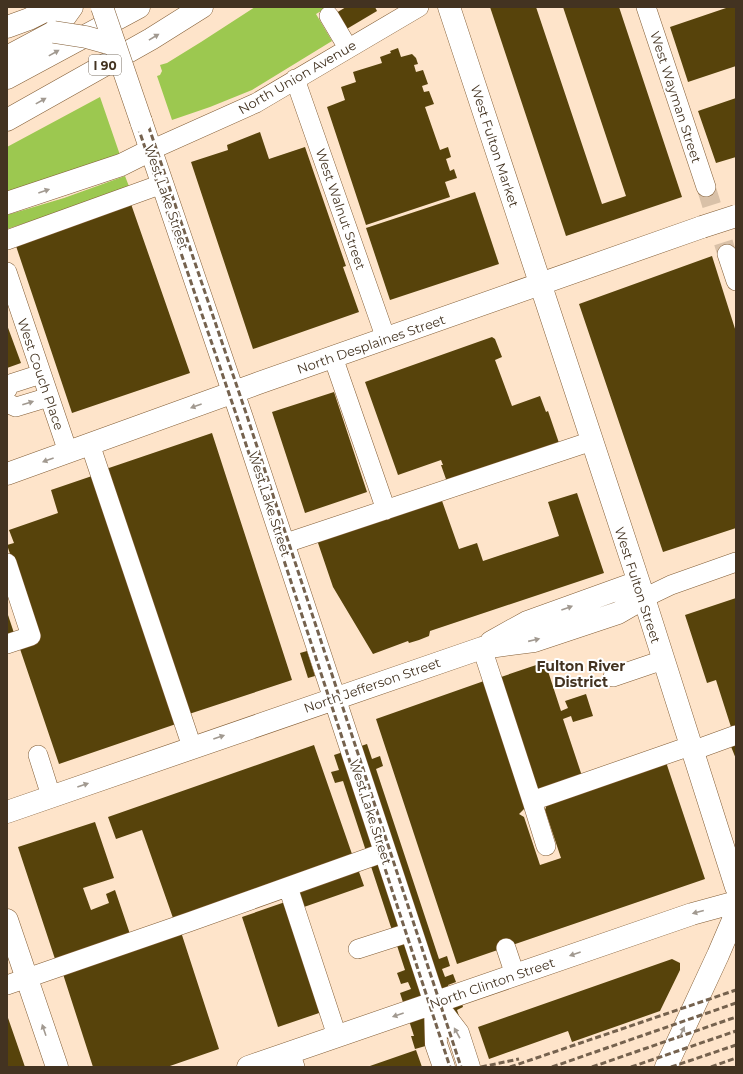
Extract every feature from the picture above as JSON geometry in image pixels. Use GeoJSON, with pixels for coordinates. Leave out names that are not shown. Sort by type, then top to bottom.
{"type":"FeatureCollection","features":[{"type":"Feature","properties":{"kind":"main road"},"geometry":{"type":"LineString","coordinates":[[7,27],[29,19],[54,7]]}},
{"type":"Feature","properties":{"kind":"main road"},"geometry":{"type":"LineString","coordinates":[[7,57],[54,32],[72,7]]}},
{"type":"Feature","properties":{"kind":"main road","name":"West Lake Street"},"geometry":{"type":"LineString","coordinates":[[102,7],[233,393],[435,1002],[436,1044],[444,1067]]}},
{"type":"Feature","properties":{"kind":"main road"},"geometry":{"type":"LineString","coordinates":[[7,78],[139,7]]}},
{"type":"Feature","properties":{"kind":"main road","name":"I 90"},"geometry":{"type":"LineString","coordinates":[[7,120],[145,42],[202,7]]}},
{"type":"Feature","properties":{"kind":"main road","name":"West Fulton Market"},"geometry":{"type":"LineString","coordinates":[[449,7],[541,284]]}},
{"type":"Feature","properties":{"kind":"main road"},"geometry":{"type":"LineString","coordinates":[[54,32],[86,37],[115,45]]}},
{"type":"Feature","properties":{"kind":"main road"},"geometry":{"type":"LineString","coordinates":[[7,203],[121,165],[151,150]]}},
{"type":"Feature","properties":{"kind":"main road","name":"North Desplaines Street"},"geometry":{"type":"LineString","coordinates":[[7,474],[333,357],[736,216]]}},
{"type":"Feature","properties":{"kind":"main road","name":"West Fulton Street"},"geometry":{"type":"LineString","coordinates":[[541,284],[736,887]]}},
{"type":"Feature","properties":{"kind":"main road","name":"North Jefferson Street"},"geometry":{"type":"LineString","coordinates":[[7,812],[482,648],[534,641],[618,613],[641,590]]}},
{"type":"Feature","properties":{"kind":"main road","name":"North Clinton Street"},"geometry":{"type":"LineString","coordinates":[[248,1067],[286,1061],[337,1036],[692,914],[736,902]]}},
{"type":"Feature","properties":{"kind":"main road"},"geometry":{"type":"LineString","coordinates":[[666,1067],[736,914]]}},
{"type":"Feature","properties":{"kind":"main road"},"geometry":{"type":"LineString","coordinates":[[7,920],[16,981],[57,1067]]}},
{"type":"Feature","properties":{"kind":"main road","name":"West Lake Street"},"geometry":{"type":"LineString","coordinates":[[435,1002],[458,1033],[469,1067]]}},
{"type":"Feature","properties":{"kind":"street","name":"North Union Avenue"},"geometry":{"type":"LineString","coordinates":[[151,150],[256,103],[295,78],[348,48],[391,14],[418,7]]}},
{"type":"Feature","properties":{"kind":"street","name":"West Wayman Street"},"geometry":{"type":"LineString","coordinates":[[646,7],[706,187]]}},
{"type":"Feature","properties":{"kind":"street"},"geometry":{"type":"LineString","coordinates":[[329,16],[348,48]]}},
{"type":"Feature","properties":{"kind":"street","name":"West Walnut Street"},"geometry":{"type":"LineString","coordinates":[[295,78],[386,339]]}},
{"type":"Feature","properties":{"kind":"street"},"geometry":{"type":"LineString","coordinates":[[7,240],[162,184]]}},
{"type":"Feature","properties":{"kind":"street"},"geometry":{"type":"LineString","coordinates":[[727,254],[736,281]]}},
{"type":"Feature","properties":{"kind":"street","name":"West Couch Place"},"geometry":{"type":"LineString","coordinates":[[7,272],[68,452]]}},
{"type":"Feature","properties":{"kind":"street"},"geometry":{"type":"LineString","coordinates":[[333,357],[386,510]]}},
{"type":"Feature","properties":{"kind":"street"},"geometry":{"type":"LineString","coordinates":[[7,390],[10,384],[41,374]]}},
{"type":"Feature","properties":{"kind":"street"},"geometry":{"type":"LineString","coordinates":[[7,403],[16,407],[49,397]]}},
{"type":"Feature","properties":{"kind":"street"},"geometry":{"type":"LineString","coordinates":[[283,544],[592,442]]}},
{"type":"Feature","properties":{"kind":"street"},"geometry":{"type":"LineString","coordinates":[[90,444],[192,747]]}},
{"type":"Feature","properties":{"kind":"street","name":"North Jefferson Street"},"geometry":{"type":"LineString","coordinates":[[641,590],[671,585],[736,562]]}},
{"type":"Feature","properties":{"kind":"street"},"geometry":{"type":"LineString","coordinates":[[7,563],[32,636],[7,644]]}},
{"type":"Feature","properties":{"kind":"street"},"geometry":{"type":"LineString","coordinates":[[482,648],[546,846]]}},
{"type":"Feature","properties":{"kind":"street"},"geometry":{"type":"LineString","coordinates":[[613,677],[663,660]]}},
{"type":"Feature","properties":{"kind":"street"},"geometry":{"type":"LineString","coordinates":[[532,801],[691,748],[736,735]]}},
{"type":"Feature","properties":{"kind":"street"},"geometry":{"type":"LineString","coordinates":[[38,755],[51,796]]}},
{"type":"Feature","properties":{"kind":"street"},"geometry":{"type":"LineString","coordinates":[[16,981],[385,852]]}},
{"type":"Feature","properties":{"kind":"street"},"geometry":{"type":"LineString","coordinates":[[288,887],[337,1036]]}},
{"type":"Feature","properties":{"kind":"street"},"geometry":{"type":"LineString","coordinates":[[358,949],[411,932]]}},
{"type":"Feature","properties":{"kind":"street"},"geometry":{"type":"LineString","coordinates":[[506,948],[515,975]]}},
{"type":"Feature","properties":{"kind":"green space"},"geometry":{"type":"Polygon","coordinates":[[[255,7],[328,7],[316,14],[332,41],[252,90],[172,120],[157,76],[160,75],[162,71],[160,65],[167,63],[255,7]]]}},
{"type":"Feature","properties":{"kind":"green space"},"geometry":{"type":"Polygon","coordinates":[[[100,97],[120,155],[7,192],[7,147],[100,97]]]}},
{"type":"Feature","properties":{"kind":"green space"},"geometry":{"type":"Polygon","coordinates":[[[125,176],[130,189],[7,229],[7,215],[64,198],[125,176]]]}},
{"type":"Feature","properties":{"kind":"building"},"geometry":{"type":"Polygon","coordinates":[[[346,7],[375,7],[377,11],[345,30],[336,13],[346,7]]]}},
{"type":"Feature","properties":{"kind":"building"},"geometry":{"type":"Polygon","coordinates":[[[490,7],[536,7],[602,204],[626,196],[563,7],[619,7],[682,197],[566,236],[490,7]]]}},
{"type":"Feature","properties":{"kind":"building"},"geometry":{"type":"Polygon","coordinates":[[[725,7],[736,7],[736,66],[688,82],[670,27],[726,8],[725,7]]]}},
{"type":"Feature","properties":{"kind":"building"},"geometry":{"type":"Polygon","coordinates":[[[398,48],[401,57],[412,54],[416,58],[418,64],[414,65],[416,72],[423,70],[428,84],[422,86],[424,92],[429,91],[434,104],[425,107],[440,150],[448,147],[451,157],[446,159],[450,171],[454,169],[457,178],[445,182],[450,197],[366,225],[327,107],[345,100],[341,87],[356,82],[353,72],[382,63],[380,57],[391,53],[390,51],[398,48]]]}},
{"type":"Feature","properties":{"kind":"building"},"geometry":{"type":"Polygon","coordinates":[[[736,98],[736,157],[716,163],[698,111],[736,98]]]}},
{"type":"Feature","properties":{"kind":"building"},"geometry":{"type":"Polygon","coordinates":[[[260,132],[269,159],[305,147],[346,266],[343,267],[359,312],[253,349],[191,162],[228,150],[227,145],[260,132]]]}},
{"type":"Feature","properties":{"kind":"building"},"geometry":{"type":"Polygon","coordinates":[[[475,192],[499,264],[390,300],[366,228],[475,192]]]}},
{"type":"Feature","properties":{"kind":"building"},"geometry":{"type":"Polygon","coordinates":[[[131,204],[190,373],[72,413],[15,243],[131,204]]]}},
{"type":"Feature","properties":{"kind":"building"},"geometry":{"type":"Polygon","coordinates":[[[712,256],[736,332],[736,528],[663,552],[579,304],[712,256]]]}},
{"type":"Feature","properties":{"kind":"building"},"geometry":{"type":"Polygon","coordinates":[[[7,325],[21,363],[7,368],[7,325]]]}},
{"type":"Feature","properties":{"kind":"building"},"geometry":{"type":"Polygon","coordinates":[[[492,337],[495,339],[502,357],[495,360],[512,406],[540,396],[546,412],[548,411],[559,443],[447,482],[441,465],[443,465],[441,460],[398,475],[365,382],[492,337]]]}},
{"type":"Feature","properties":{"kind":"building"},"geometry":{"type":"Polygon","coordinates":[[[334,392],[367,492],[305,513],[272,412],[334,392]]]}},
{"type":"Feature","properties":{"kind":"building"},"geometry":{"type":"Polygon","coordinates":[[[212,433],[292,680],[186,715],[103,470],[212,433]]]}},
{"type":"Feature","properties":{"kind":"building"},"geometry":{"type":"Polygon","coordinates":[[[92,476],[176,724],[59,764],[19,646],[40,639],[7,545],[14,543],[9,530],[58,513],[51,490],[92,476]]]}},
{"type":"Feature","properties":{"kind":"building"},"geometry":{"type":"Polygon","coordinates":[[[577,493],[604,573],[430,631],[429,636],[409,643],[408,641],[373,654],[333,587],[317,540],[441,498],[459,549],[477,543],[483,561],[559,536],[548,502],[577,493]]]}},
{"type":"Feature","properties":{"kind":"building"},"geometry":{"type":"Polygon","coordinates":[[[736,598],[736,725],[731,727],[716,680],[707,683],[685,615],[736,598]]]}},
{"type":"Feature","properties":{"kind":"building"},"geometry":{"type":"Polygon","coordinates":[[[7,612],[14,633],[7,636],[7,612]]]}},
{"type":"Feature","properties":{"kind":"building"},"geometry":{"type":"Polygon","coordinates":[[[307,651],[315,676],[308,678],[300,653],[307,651]]]}},
{"type":"Feature","properties":{"kind":"building"},"geometry":{"type":"Polygon","coordinates":[[[545,662],[561,711],[568,708],[565,701],[586,694],[593,716],[573,722],[571,716],[563,719],[583,779],[537,794],[498,678],[545,662]]]}},
{"type":"Feature","properties":{"kind":"building"},"geometry":{"type":"Polygon","coordinates":[[[484,681],[525,808],[519,814],[524,817],[540,865],[561,858],[545,810],[547,804],[666,762],[705,879],[457,964],[376,719],[484,681]]]}},
{"type":"Feature","properties":{"kind":"building"},"geometry":{"type":"Polygon","coordinates":[[[736,742],[736,759],[730,744],[736,742]]]}},
{"type":"Feature","properties":{"kind":"building"},"geometry":{"type":"Polygon","coordinates":[[[367,744],[372,759],[380,756],[383,766],[376,769],[439,959],[447,956],[450,966],[442,969],[445,977],[453,974],[456,982],[448,985],[454,1002],[461,1000],[463,1007],[457,1010],[460,1019],[429,1045],[415,1049],[411,1036],[414,1036],[400,993],[411,989],[408,982],[401,984],[397,973],[405,970],[343,781],[335,783],[331,772],[339,770],[334,755],[367,744]]]}},
{"type":"Feature","properties":{"kind":"building"},"geometry":{"type":"Polygon","coordinates":[[[314,745],[352,854],[173,918],[142,830],[116,839],[108,817],[314,745]]]}},
{"type":"Feature","properties":{"kind":"building"},"geometry":{"type":"Polygon","coordinates":[[[95,822],[114,878],[83,888],[91,910],[109,903],[106,894],[115,890],[131,937],[181,932],[219,1049],[167,1067],[93,1067],[63,974],[56,962],[18,847],[95,822]]]}},
{"type":"Feature","properties":{"kind":"building"},"geometry":{"type":"Polygon","coordinates":[[[358,869],[364,886],[304,907],[298,891],[358,869]]]}},
{"type":"Feature","properties":{"kind":"building"},"geometry":{"type":"Polygon","coordinates":[[[288,901],[325,1011],[278,1027],[242,917],[288,901]]]}},
{"type":"Feature","properties":{"kind":"building"},"geometry":{"type":"Polygon","coordinates":[[[672,959],[680,963],[680,970],[660,1011],[572,1042],[568,1031],[489,1059],[478,1027],[672,959]]]}},
{"type":"Feature","properties":{"kind":"building"},"geometry":{"type":"Polygon","coordinates":[[[7,1015],[25,1067],[7,1067],[7,1015]]]}},
{"type":"Feature","properties":{"kind":"building"},"geometry":{"type":"Polygon","coordinates":[[[416,1050],[422,1067],[367,1067],[416,1050]]]}},
{"type":"Feature","properties":{"kind":"tunnel"},"geometry":{"type":"LineString","coordinates":[[706,187],[727,254]]}},
{"type":"Feature","properties":{"kind":"railway"},"geometry":{"type":"LineString","coordinates":[[97,7],[237,417],[450,1067]]}},
{"type":"Feature","properties":{"kind":"railway"},"geometry":{"type":"LineString","coordinates":[[108,7],[246,413],[461,1067]]}},
{"type":"Feature","properties":{"kind":"railway"},"geometry":{"type":"LineString","coordinates":[[510,1067],[736,990]]}},
{"type":"Feature","properties":{"kind":"railway"},"geometry":{"type":"LineString","coordinates":[[552,1067],[736,1003]]}},
{"type":"Feature","properties":{"kind":"railway"},"geometry":{"type":"LineString","coordinates":[[592,1067],[736,1017]]}},
{"type":"Feature","properties":{"kind":"railway"},"geometry":{"type":"LineString","coordinates":[[631,1067],[736,1031]]}},
{"type":"Feature","properties":{"kind":"railway"},"geometry":{"type":"LineString","coordinates":[[671,1067],[736,1045]]}},
{"type":"Feature","properties":{"kind":"railway"},"geometry":{"type":"LineString","coordinates":[[711,1067],[736,1058]]}},
{"type":"Feature","properties":{"kind":"railway"},"geometry":{"type":"LineString","coordinates":[[481,1067],[519,1059]]}},
{"type":"Feature","properties":{"kind":"district","name":"Fulton River District"},"geometry":{"type":"Point","coordinates":[581,674]}}]}
